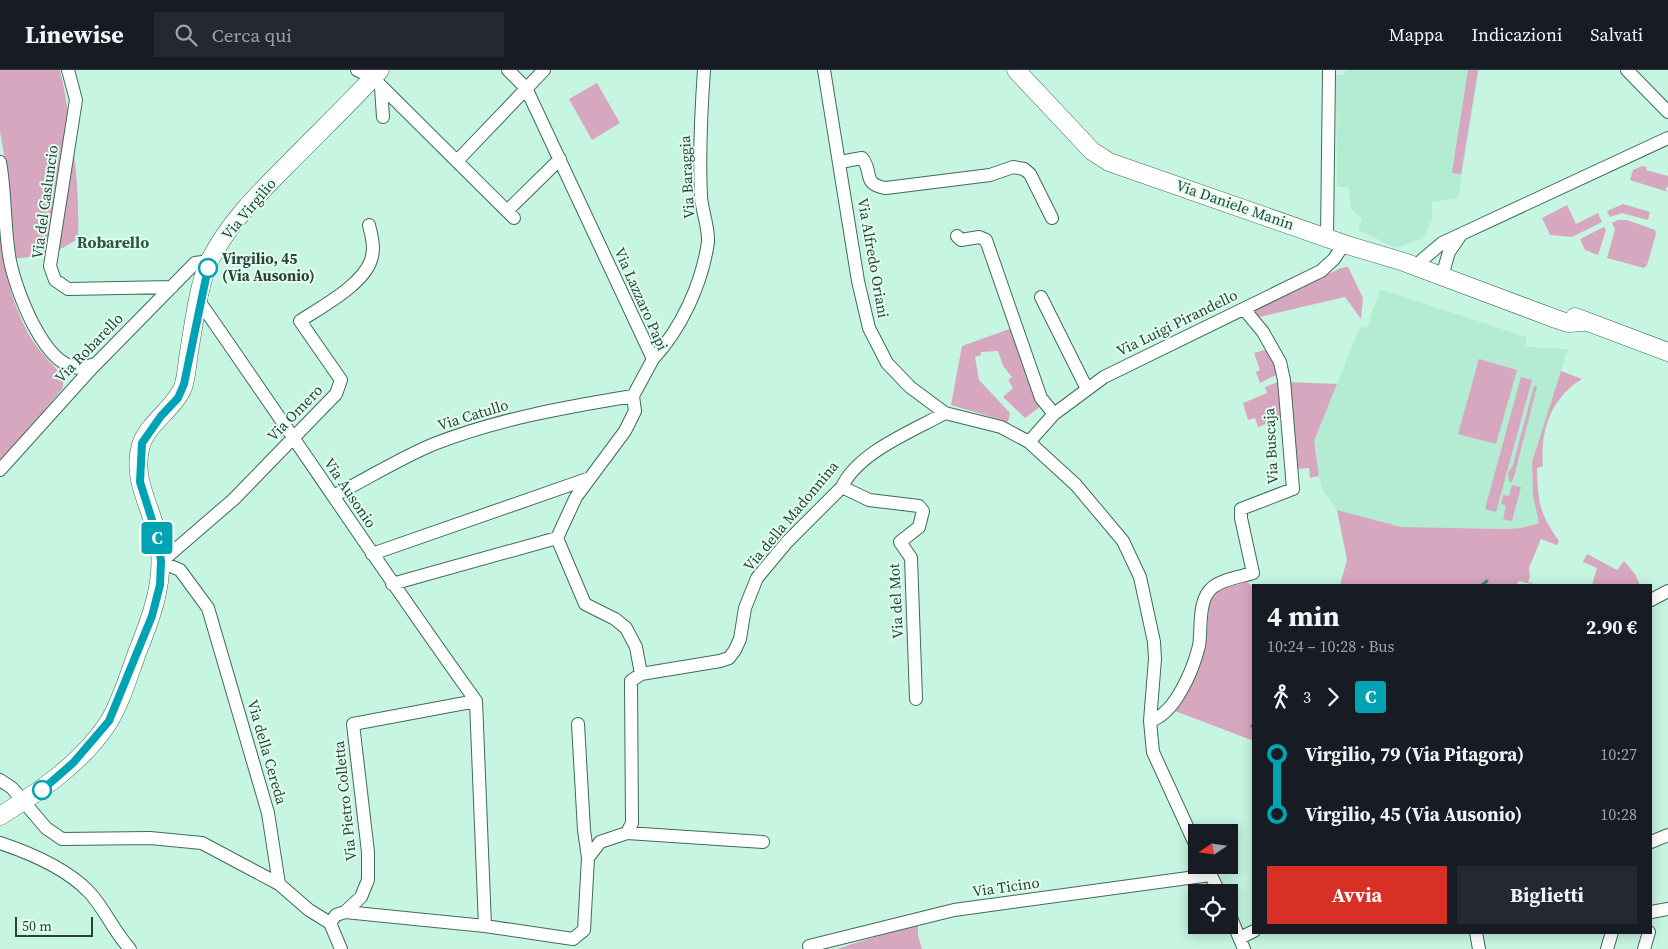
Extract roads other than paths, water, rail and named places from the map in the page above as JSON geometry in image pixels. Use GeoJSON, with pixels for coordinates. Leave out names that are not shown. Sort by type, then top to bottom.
{"type":"FeatureCollection","features":[{"type":"Feature","properties":{"kind":"main road","name":"Via Daniele Manin"},"geometry":{"type":"LineString","coordinates":[[1016,70],[1092,151],[1109,162],[1442,276],[1568,323],[1586,322],[1668,352]]}},
{"type":"Feature","properties":{"kind":"main road","name":"Via Virgilio"},"geometry":{"type":"LineString","coordinates":[[0,816],[40,791],[73,763],[109,721],[152,616],[160,585],[161,562],[159,542],[140,482],[142,443],[161,416],[178,398],[184,384],[199,302],[210,261],[229,230],[261,192],[373,76]]}},
{"type":"Feature","properties":{"kind":"street","name":"Via del Casluncio"},"geometry":{"type":"LineString","coordinates":[[68,70],[76,100],[50,266],[55,280],[68,288],[172,287]]}},
{"type":"Feature","properties":{"kind":"street","name":"Via Lazzaro Papi"},"geometry":{"type":"LineString","coordinates":[[508,70],[526,88],[653,359],[633,396],[635,411],[624,431],[576,497],[556,538]]}},
{"type":"Feature","properties":{"kind":"street"},"geometry":{"type":"LineString","coordinates":[[457,161],[544,70]]}},
{"type":"Feature","properties":{"kind":"street","name":"Via Baraggia"},"geometry":{"type":"LineString","coordinates":[[653,359],[670,340],[696,287],[708,241],[701,198],[700,126],[704,70]]}},
{"type":"Feature","properties":{"kind":"street","name":"Via Alfredo Oriani"},"geometry":{"type":"LineString","coordinates":[[824,70],[858,281],[869,328],[887,363],[910,387],[946,413],[1001,427],[1029,442],[1070,479],[1112,526],[1135,564],[1154,642],[1155,659],[1150,721],[1153,752],[1158,768],[1188,830]]}},
{"type":"Feature","properties":{"kind":"street"},"geometry":{"type":"LineString","coordinates":[[1327,237],[1329,70]]}},
{"type":"Feature","properties":{"kind":"street"},"geometry":{"type":"LineString","coordinates":[[1627,70],[1668,112]]}},
{"type":"Feature","properties":{"kind":"street"},"geometry":{"type":"LineString","coordinates":[[373,76],[384,117]]}},
{"type":"Feature","properties":{"kind":"street"},"geometry":{"type":"LineString","coordinates":[[373,76],[510,214],[560,159]]}},
{"type":"Feature","properties":{"kind":"street"},"geometry":{"type":"LineString","coordinates":[[1418,268],[1422,260],[1435,248],[1668,138]]}},
{"type":"Feature","properties":{"kind":"street","name":"Via Alfredo Oriani"},"geometry":{"type":"LineString","coordinates":[[840,162],[862,158],[870,181],[886,188],[990,175],[1013,167],[1024,169],[1030,174],[1052,218]]}},
{"type":"Feature","properties":{"kind":"street"},"geometry":{"type":"LineString","coordinates":[[0,162],[10,262],[26,312],[51,352],[65,363],[80,368],[95,364]]}},
{"type":"Feature","properties":{"kind":"street","name":"Via Omero"},"geometry":{"type":"LineString","coordinates":[[161,562],[234,499],[336,394],[341,380],[300,321],[357,281],[371,261],[373,244],[369,225]]}},
{"type":"Feature","properties":{"kind":"street"},"geometry":{"type":"LineString","coordinates":[[957,236],[961,240],[979,237],[986,240],[1041,398],[1054,414]]}},
{"type":"Feature","properties":{"kind":"street"},"geometry":{"type":"LineString","coordinates":[[1442,276],[1448,252],[1460,236]]}},
{"type":"Feature","properties":{"kind":"street","name":"Via Luigi Pirandello"},"geometry":{"type":"LineString","coordinates":[[1029,442],[1054,414],[1087,389],[1128,364],[1321,271],[1334,259],[1344,244]]}},
{"type":"Feature","properties":{"kind":"street","name":"Via Robarello"},"geometry":{"type":"LineString","coordinates":[[0,470],[95,364],[195,263],[210,261]]}},
{"type":"Feature","properties":{"kind":"street"},"geometry":{"type":"LineString","coordinates":[[1042,297],[1087,389]]}},
{"type":"Feature","properties":{"kind":"street","name":"Via Ausonio"},"geometry":{"type":"LineString","coordinates":[[199,302],[294,438],[392,584],[476,701]]}},
{"type":"Feature","properties":{"kind":"street","name":"Via Buscaja"},"geometry":{"type":"LineString","coordinates":[[1150,721],[1156,719],[1178,698],[1199,645],[1204,601],[1208,593],[1219,584],[1253,573],[1241,518],[1241,509],[1293,489],[1284,380],[1280,362],[1263,332],[1244,309]]}},
{"type":"Feature","properties":{"kind":"street","name":"Via Catullo"},"geometry":{"type":"LineString","coordinates":[[333,496],[433,444],[481,428],[575,406],[633,396]]}},
{"type":"Feature","properties":{"kind":"street","name":"Via della Madonnina"},"geometry":{"type":"LineString","coordinates":[[641,674],[720,662],[729,658],[740,639],[745,608],[757,578],[787,542],[842,487],[847,476],[858,463],[946,413]]}},
{"type":"Feature","properties":{"kind":"street"},"geometry":{"type":"LineString","coordinates":[[372,554],[590,478]]}},
{"type":"Feature","properties":{"kind":"street","name":"Via del Mot"},"geometry":{"type":"LineString","coordinates":[[842,487],[869,500],[919,506],[923,511],[919,527],[900,542],[911,558],[916,699]]}},
{"type":"Feature","properties":{"kind":"street"},"geometry":{"type":"LineString","coordinates":[[392,584],[556,538],[585,604],[615,619],[626,628],[636,647],[641,674],[631,681],[632,823],[627,833]]}},
{"type":"Feature","properties":{"kind":"street","name":"Via della Cereda"},"geometry":{"type":"LineString","coordinates":[[161,562],[180,570],[208,608],[268,813],[279,884]]}},
{"type":"Feature","properties":{"kind":"street"},"geometry":{"type":"LineString","coordinates":[[1652,599],[1668,591]]}},
{"type":"Feature","properties":{"kind":"street"},"geometry":{"type":"LineString","coordinates":[[476,701],[485,926]]}},
{"type":"Feature","properties":{"kind":"street","name":"Via Pietro Colletta"},"geometry":{"type":"LineString","coordinates":[[330,923],[336,915],[345,912],[360,897],[368,880],[368,852],[353,724],[476,701]]}},
{"type":"Feature","properties":{"kind":"street"},"geometry":{"type":"LineString","coordinates":[[345,912],[485,926],[574,939],[584,930],[588,858],[584,830],[578,724]]}},
{"type":"Feature","properties":{"kind":"street"},"geometry":{"type":"LineString","coordinates":[[0,780],[12,788],[46,828],[62,839],[150,838],[202,843],[279,884],[309,910],[330,923],[341,949]]}},
{"type":"Feature","properties":{"kind":"street"},"geometry":{"type":"LineString","coordinates":[[588,858],[600,842],[627,833],[763,842]]}},
{"type":"Feature","properties":{"kind":"street"},"geometry":{"type":"LineString","coordinates":[[1652,842],[1668,835]]}},
{"type":"Feature","properties":{"kind":"street"},"geometry":{"type":"LineString","coordinates":[[0,843],[60,870],[88,891],[130,949]]}},
{"type":"Feature","properties":{"kind":"street","name":"Via Ticino"},"geometry":{"type":"LineString","coordinates":[[809,946],[954,910],[1188,873]]}},
{"type":"Feature","properties":{"kind":"street"},"geometry":{"type":"LineString","coordinates":[[1652,923],[1658,911]]}},
{"type":"Feature","properties":{"kind":"street"},"geometry":{"type":"LineString","coordinates":[[1242,943],[1252,933]]}},
{"type":"Feature","properties":{"kind":"street"},"geometry":{"type":"LineString","coordinates":[[1476,934],[1479,949]]}},
{"type":"Feature","properties":{"kind":"street"},"geometry":{"type":"LineString","coordinates":[[1607,949],[1611,934]]}},
{"type":"Feature","properties":{"kind":"street"},"geometry":{"type":"LineString","coordinates":[[1644,949],[1648,934]]}},
{"type":"Feature","properties":{"kind":"waterway"},"geometry":{"type":"LineString","coordinates":[[1483,584],[1487,581]]}},
{"type":"Feature","properties":{"kind":"place","name":"Virgilio, 45 (Via Ausonio)"},"geometry":{"type":"Point","coordinates":[208,268]}},
{"type":"Feature","properties":{"kind":"district","name":"Robarello"},"geometry":{"type":"Point","coordinates":[113,242]}}]}
